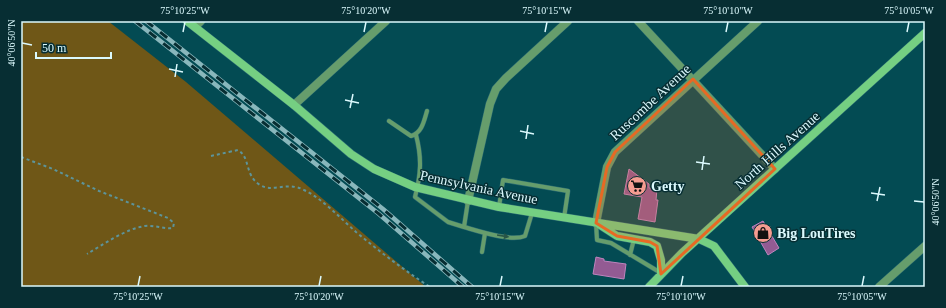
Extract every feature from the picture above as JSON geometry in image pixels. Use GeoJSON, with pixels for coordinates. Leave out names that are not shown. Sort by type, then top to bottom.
{"type":"FeatureCollection","features":[{"type":"Feature","properties":{"kind":"main road","name":"Pennsylvania Avenue"},"geometry":{"type":"LineString","coordinates":[[187,21],[198,24],[351,154],[374,169],[417,188],[499,207],[699,239]]}},
{"type":"Feature","properties":{"kind":"main road","name":"North Hills Avenue"},"geometry":{"type":"LineString","coordinates":[[649,287],[699,239],[925,33]]}},
{"type":"Feature","properties":{"kind":"main road"},"geometry":{"type":"LineString","coordinates":[[596,223],[617,236],[650,242],[657,246],[661,260],[661,274]]}},
{"type":"Feature","properties":{"kind":"main road"},"geometry":{"type":"LineString","coordinates":[[699,239],[714,246],[745,287]]}},
{"type":"Feature","properties":{"kind":"street"},"geometry":{"type":"LineString","coordinates":[[294,105],[386,21]]}},
{"type":"Feature","properties":{"kind":"street"},"geometry":{"type":"LineString","coordinates":[[468,201],[490,104],[496,89],[568,21]]}},
{"type":"Feature","properties":{"kind":"street"},"geometry":{"type":"LineString","coordinates":[[638,21],[776,169]]}},
{"type":"Feature","properties":{"kind":"street","name":"Ruscombe Avenue"},"geometry":{"type":"LineString","coordinates":[[596,223],[607,167],[615,152],[758,21]]}},
{"type":"Feature","properties":{"kind":"street"},"geometry":{"type":"LineString","coordinates":[[879,287],[925,246]]}},
{"type":"Feature","properties":{"kind":"lane"},"geometry":{"type":"LineString","coordinates":[[389,121],[412,136],[416,135],[423,127],[427,111]]}},
{"type":"Feature","properties":{"kind":"lane"},"geometry":{"type":"LineString","coordinates":[[416,135],[420,149],[421,173],[415,197],[448,222],[485,233],[519,238],[525,236],[532,212]]}},
{"type":"Feature","properties":{"kind":"lane"},"geometry":{"type":"LineString","coordinates":[[499,207],[503,180],[568,191],[564,218]]}},
{"type":"Feature","properties":{"kind":"lane"},"geometry":{"type":"LineString","coordinates":[[464,227],[468,201]]}},
{"type":"Feature","properties":{"kind":"lane"},"geometry":{"type":"LineString","coordinates":[[596,223],[597,240],[611,243],[661,274]]}},
{"type":"Feature","properties":{"kind":"lane"},"geometry":{"type":"LineString","coordinates":[[482,252],[485,233]]}},
{"type":"Feature","properties":{"kind":"lane"},"geometry":{"type":"LineString","coordinates":[[630,255],[634,239]]}},
{"type":"Feature","properties":{"kind":"path"},"geometry":{"type":"LineString","coordinates":[[211,156],[238,150],[246,158],[248,172],[260,185],[269,189],[289,185],[304,190],[322,202],[384,255],[430,287]]}},
{"type":"Feature","properties":{"kind":"path"},"geometry":{"type":"LineString","coordinates":[[21,157],[53,169],[99,191],[168,218],[174,223],[173,228],[167,228],[159,225],[143,226],[118,236],[87,254]]}},
{"type":"Feature","properties":{"kind":"highlighted area"},"geometry":{"type":"Polygon","coordinates":[[[693,79],[775,169],[661,274],[657,246],[650,242],[617,236],[596,223],[607,167],[615,152],[693,79]]]}},
{"type":"Feature","properties":{"kind":"shaded area"},"geometry":{"type":"Polygon","coordinates":[[[21,21],[108,21],[186,82],[426,287],[21,287],[21,21]]]}},
{"type":"Feature","properties":{"kind":"building"},"geometry":{"type":"Polygon","coordinates":[[[629,169],[649,184],[649,188],[657,189],[656,200],[658,200],[655,222],[638,219],[642,197],[624,194],[629,169]]]}},
{"type":"Feature","properties":{"kind":"building","name":"Big LouTires"},"geometry":{"type":"Polygon","coordinates":[[[763,221],[779,248],[768,255],[752,227],[763,221]]]}},
{"type":"Feature","properties":{"kind":"building"},"geometry":{"type":"Polygon","coordinates":[[[596,257],[604,259],[604,261],[626,264],[624,279],[593,274],[596,257]]]}},
{"type":"Feature","properties":{"kind":"railway"},"geometry":{"type":"LineString","coordinates":[[135,21],[379,214],[463,287]]}},
{"type":"Feature","properties":{"kind":"railway"},"geometry":{"type":"LineString","coordinates":[[146,21],[383,209],[472,287]]}},
{"type":"Feature","properties":{"kind":"place","name":"Getty"},"geometry":{"type":"Point","coordinates":[637,186]}},
{"type":"Feature","properties":{"kind":"place","name":"Big LouTires"},"geometry":{"type":"Point","coordinates":[763,233]}}]}
